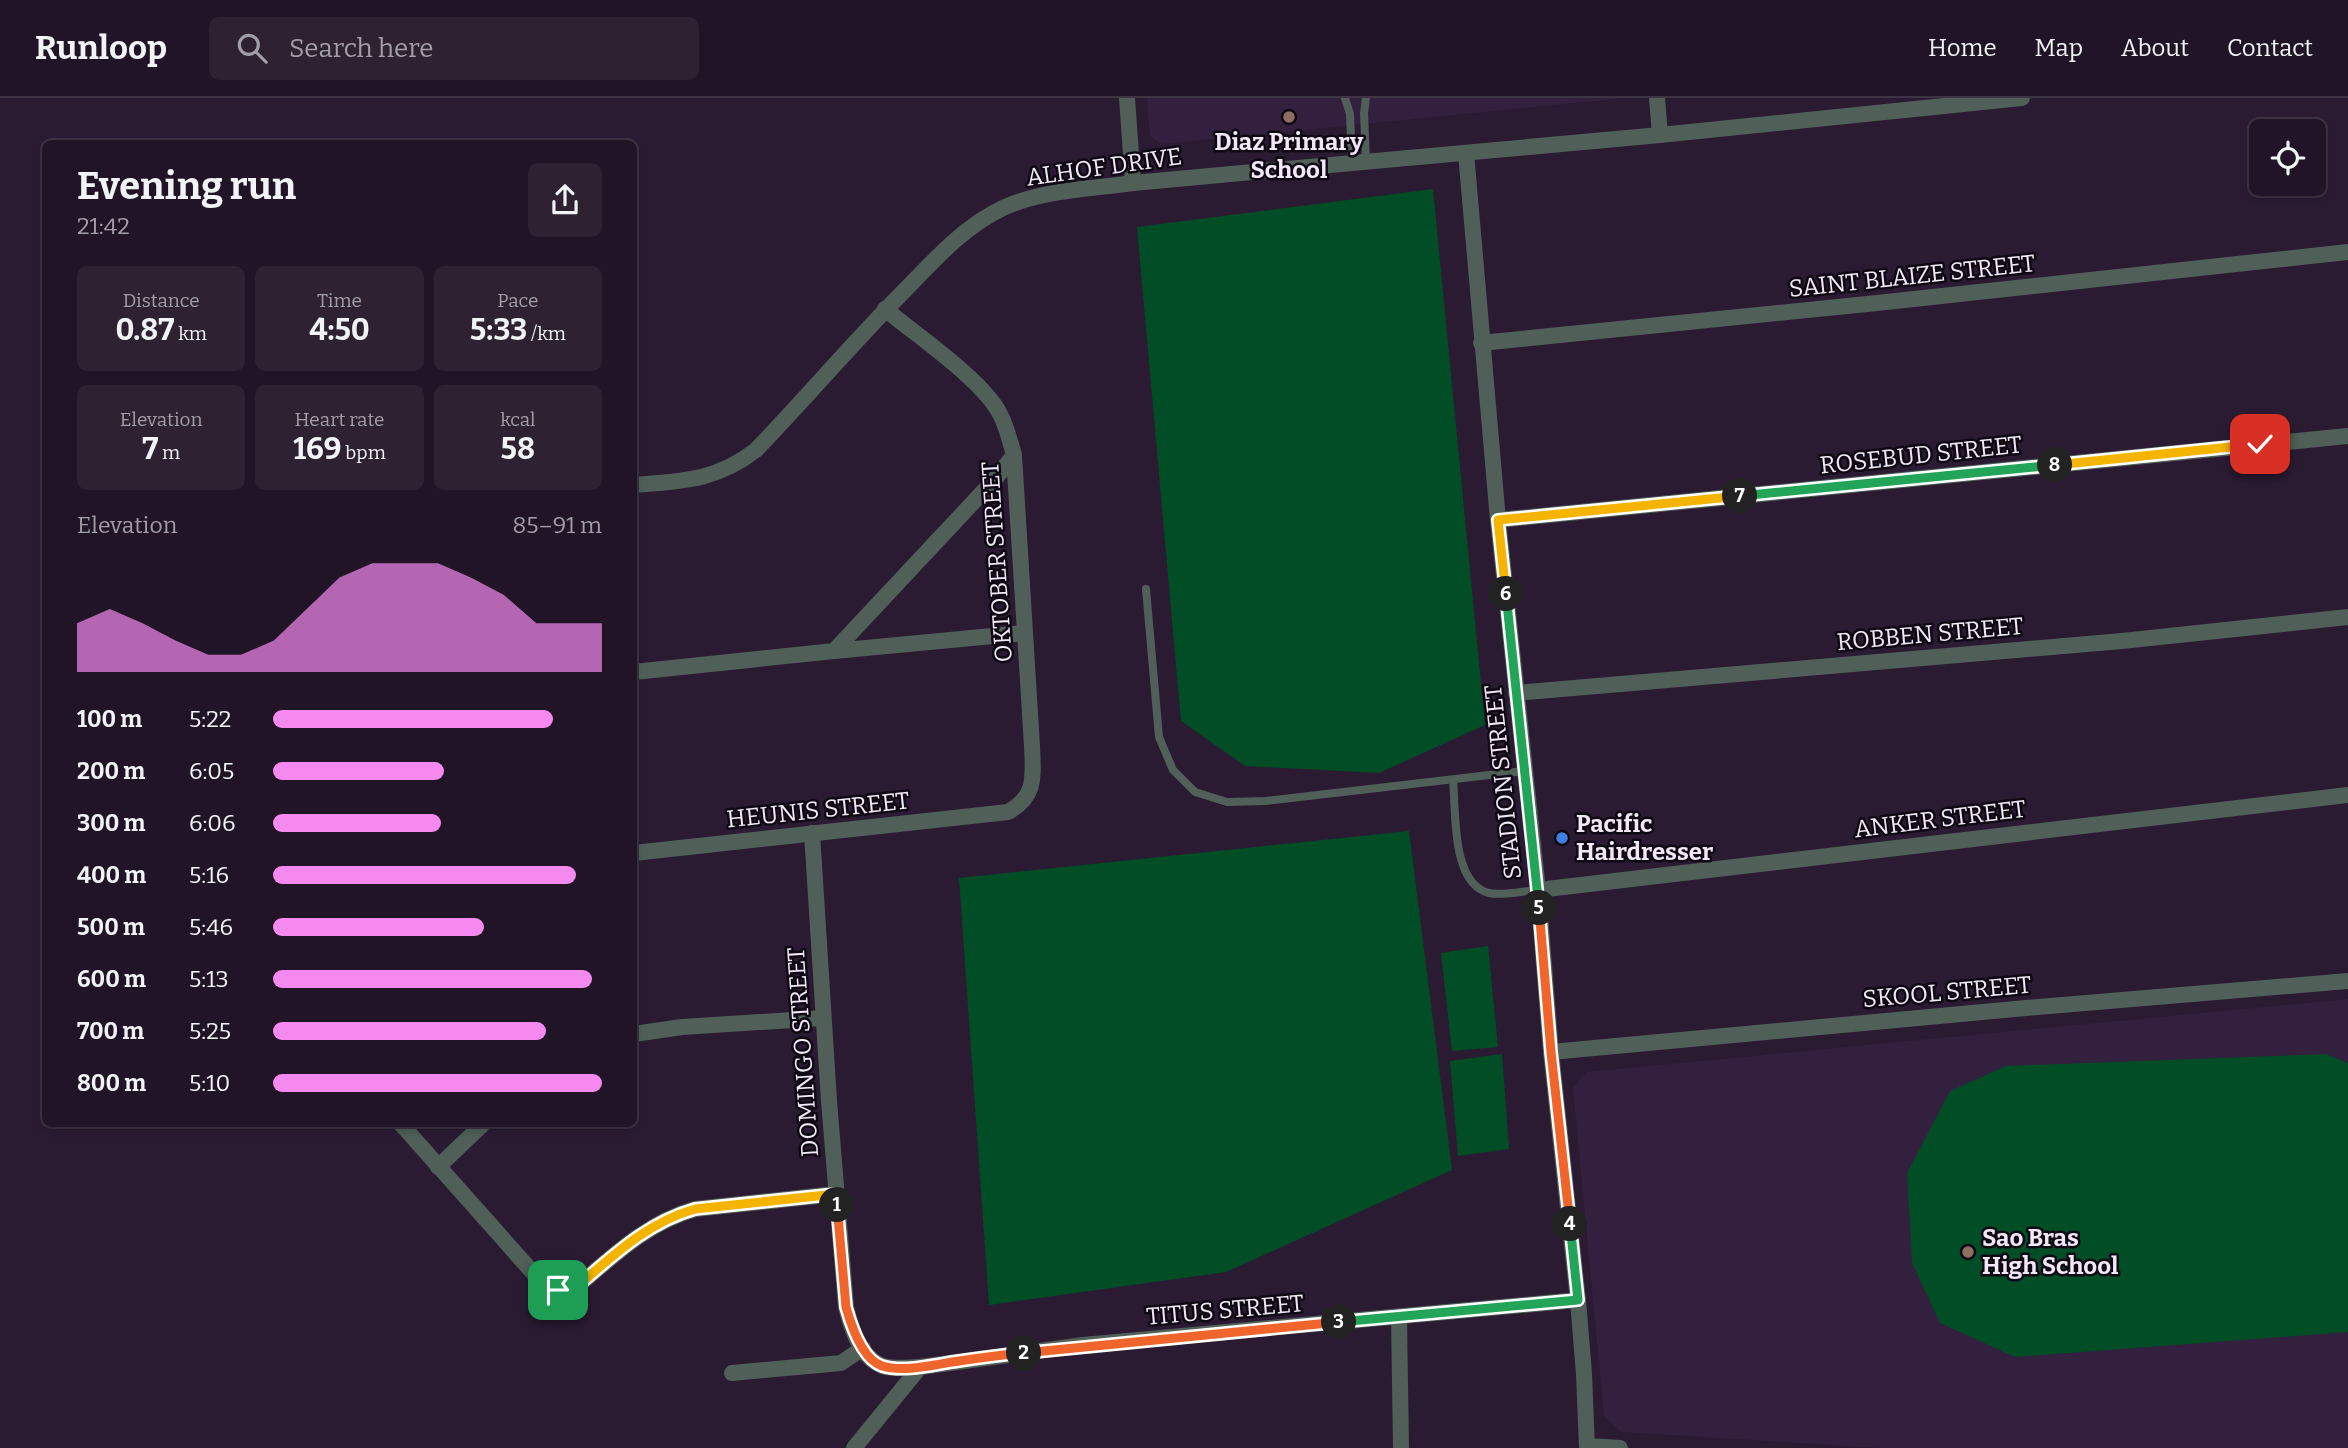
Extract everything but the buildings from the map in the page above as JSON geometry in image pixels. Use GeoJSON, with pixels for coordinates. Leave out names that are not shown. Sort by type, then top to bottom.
{"type":"FeatureCollection","features":[{"type":"Feature","properties":{"kind":"street"},"geometry":{"type":"LineString","coordinates":[[1127,98],[1133,183]]}},
{"type":"Feature","properties":{"kind":"street"},"geometry":{"type":"LineString","coordinates":[[1657,98],[1660,135]]}},
{"type":"Feature","properties":{"kind":"street","name":"ALHOF DRIVE"},"geometry":{"type":"LineString","coordinates":[[637,485],[676,482],[712,475],[740,463],[769,438],[885,309],[951,243],[982,220],[1022,201],[1133,183],[1660,135],[2022,98]]}},
{"type":"Feature","properties":{"kind":"street","name":"STADION STREET"},"geometry":{"type":"LineString","coordinates":[[1466,153],[1498,520],[1578,1300],[1588,1447]]}},
{"type":"Feature","properties":{"kind":"street","name":"SAINT BLAIZE STREET"},"geometry":{"type":"LineString","coordinates":[[1481,343],[2348,252]]}},
{"type":"Feature","properties":{"kind":"street","name":"OKTOBER STREET"},"geometry":{"type":"LineString","coordinates":[[885,309],[976,384],[992,401],[1000,415],[1014,455],[1033,778],[1026,798],[1007,812]]}},
{"type":"Feature","properties":{"kind":"street","name":"ROSEBUD STREET"},"geometry":{"type":"LineString","coordinates":[[1498,520],[2348,436]]}},
{"type":"Feature","properties":{"kind":"street"},"geometry":{"type":"LineString","coordinates":[[834,651],[995,479],[1014,455]]}},
{"type":"Feature","properties":{"kind":"street","name":"ROBBEN STREET"},"geometry":{"type":"LineString","coordinates":[[1516,693],[2122,641],[2348,617]]}},
{"type":"Feature","properties":{"kind":"street"},"geometry":{"type":"LineString","coordinates":[[637,672],[1025,634]]}},
{"type":"Feature","properties":{"kind":"street","name":"ANKER STREET"},"geometry":{"type":"LineString","coordinates":[[1538,890],[2348,795]]}},
{"type":"Feature","properties":{"kind":"street","name":"HEUNIS STREET"},"geometry":{"type":"LineString","coordinates":[[637,853],[1007,812]]}},
{"type":"Feature","properties":{"kind":"street","name":"DOMINGO STREET"},"geometry":{"type":"LineString","coordinates":[[812,833],[823,1018],[846,1307],[863,1348]]}},
{"type":"Feature","properties":{"kind":"street","name":"SKOOL STREET"},"geometry":{"type":"LineString","coordinates":[[1551,1052],[2026,1007],[2348,981]]}},
{"type":"Feature","properties":{"kind":"street"},"geometry":{"type":"LineString","coordinates":[[637,1034],[682,1027],[823,1018]]}},
{"type":"Feature","properties":{"kind":"street"},"geometry":{"type":"LineString","coordinates":[[404,1127],[536,1276],[546,1284],[566,1291],[580,1284],[653,1226],[676,1215],[695,1209],[836,1194]]}},
{"type":"Feature","properties":{"kind":"street"},"geometry":{"type":"LineString","coordinates":[[438,1167],[480,1127]]}},
{"type":"Feature","properties":{"kind":"street","name":"TITUS STREET"},"geometry":{"type":"LineString","coordinates":[[863,1348],[881,1366],[920,1367],[1083,1345],[1578,1300]]}},
{"type":"Feature","properties":{"kind":"street"},"geometry":{"type":"LineString","coordinates":[[1399,1317],[1401,1448]]}},
{"type":"Feature","properties":{"kind":"street"},"geometry":{"type":"LineString","coordinates":[[732,1373],[841,1363],[863,1348]]}},
{"type":"Feature","properties":{"kind":"street"},"geometry":{"type":"LineString","coordinates":[[854,1448],[920,1367]]}},
{"type":"Feature","properties":{"kind":"street"},"geometry":{"type":"LineString","coordinates":[[1588,1447],[1620,1448]]}},
{"type":"Feature","properties":{"kind":"lane"},"geometry":{"type":"LineString","coordinates":[[1345,98],[1359,163]]}},
{"type":"Feature","properties":{"kind":"lane"},"geometry":{"type":"LineString","coordinates":[[1359,163],[1366,98]]}},
{"type":"Feature","properties":{"kind":"lane"},"geometry":{"type":"LineString","coordinates":[[1146,589],[1159,737],[1173,771],[1195,792],[1227,802],[1266,801],[1524,772]]}},
{"type":"Feature","properties":{"kind":"lane"},"geometry":{"type":"LineString","coordinates":[[1453,780],[1460,859],[1476,888],[1490,893],[1538,890]]}},
{"type":"Feature","properties":{"kind":"shaded area","name":"Diaz Primary School"},"geometry":{"type":"Polygon","coordinates":[[[1147,98],[1624,98],[1161,144],[1150,136],[1147,98]]]}},
{"type":"Feature","properties":{"kind":"shaded area","name":"Sao Bras High School"},"geometry":{"type":"Polygon","coordinates":[[[2348,999],[2348,1448],[1879,1448],[1621,1432],[1604,1416],[1573,1088],[1586,1072],[2348,999]]]}},
{"type":"Feature","properties":{"kind":"green space"},"geometry":{"type":"Polygon","coordinates":[[[1433,189],[1485,725],[1379,773],[1245,766],[1181,721],[1137,227],[1433,189]]]}},
{"type":"Feature","properties":{"kind":"green space"},"geometry":{"type":"Polygon","coordinates":[[[1409,831],[1452,1170],[1226,1272],[989,1305],[959,878],[1409,831]]]}},
{"type":"Feature","properties":{"kind":"green space"},"geometry":{"type":"Polygon","coordinates":[[[1488,946],[1498,1047],[1452,1051],[1441,953],[1488,946]]]}},
{"type":"Feature","properties":{"kind":"green space"},"geometry":{"type":"Polygon","coordinates":[[[1502,1054],[1509,1149],[1458,1156],[1450,1061],[1502,1054]]]}},
{"type":"Feature","properties":{"kind":"green space"},"geometry":{"type":"Polygon","coordinates":[[[2326,1054],[2348,1063],[2348,1332],[2015,1357],[1940,1323],[1912,1263],[1907,1173],[1950,1091],[2006,1066],[2326,1054]]]}},
{"type":"Feature","properties":{"kind":"place","name":"Diaz Primary School"},"geometry":{"type":"Point","coordinates":[1289,117]}},
{"type":"Feature","properties":{"kind":"place","name":"Pacific Hairdresser"},"geometry":{"type":"Point","coordinates":[1562,838]}},
{"type":"Feature","properties":{"kind":"place","name":"Sao Bras High School"},"geometry":{"type":"Point","coordinates":[1968,1252]}},
{"type":"Feature","properties":{"kind":"route"},"geometry":{"type":"LineString","coordinates":[[558,1290],[566,1291],[580,1284],[653,1226],[676,1215],[695,1209],[836,1194],[846,1307],[857,1339],[869,1356],[881,1366],[920,1367],[1083,1345],[1578,1300],[1498,520],[2260,444]]}}]}
